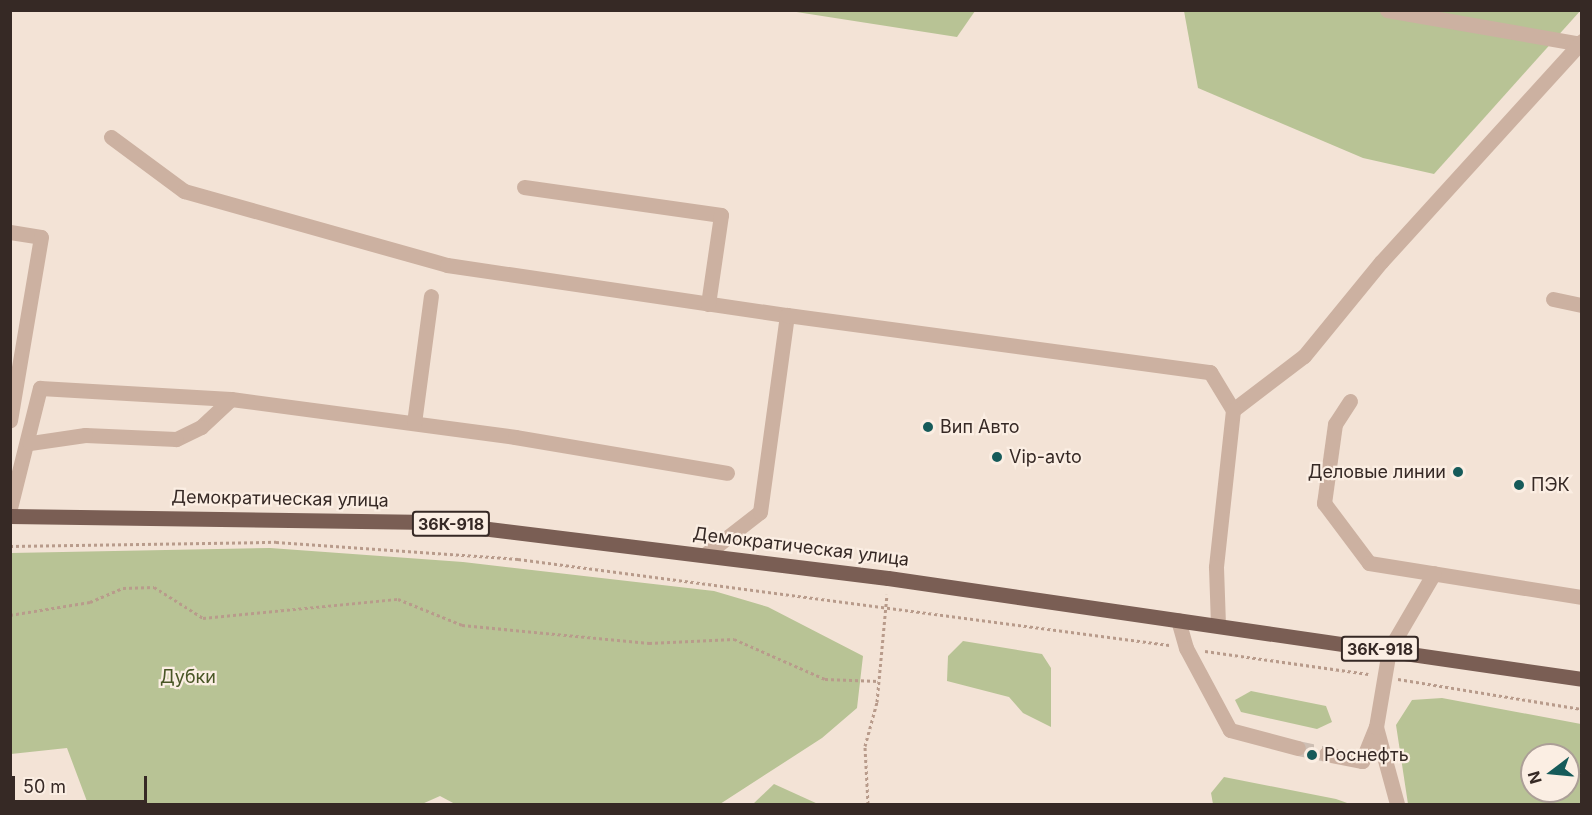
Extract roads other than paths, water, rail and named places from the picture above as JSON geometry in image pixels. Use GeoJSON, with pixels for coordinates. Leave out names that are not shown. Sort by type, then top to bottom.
{"type":"FeatureCollection","features":[{"type":"Feature","properties":{"kind":"main road","name":"Демократическая улица"},"geometry":{"type":"LineString","coordinates":[[10,516],[432,522],[888,578],[1581,679]]}},
{"type":"Feature","properties":{"kind":"street"},"geometry":{"type":"LineString","coordinates":[[1233,410],[1304,356],[1381,262],[1581,43],[1464,16],[1387,10]]}},
{"type":"Feature","properties":{"kind":"street"},"geometry":{"type":"LineString","coordinates":[[111,137],[184,191],[447,265],[787,315],[1210,372],[1233,410],[1216,567],[1218,625]]}},
{"type":"Feature","properties":{"kind":"street"},"geometry":{"type":"LineString","coordinates":[[524,187],[721,215],[708,303]]}},
{"type":"Feature","properties":{"kind":"street"},"geometry":{"type":"LineString","coordinates":[[10,232],[40,237],[10,420]]}},
{"type":"Feature","properties":{"kind":"street"},"geometry":{"type":"LineString","coordinates":[[414,423],[431,296]]}},
{"type":"Feature","properties":{"kind":"street"},"geometry":{"type":"LineString","coordinates":[[1553,299],[1581,305]]}},
{"type":"Feature","properties":{"kind":"street"},"geometry":{"type":"LineString","coordinates":[[705,554],[760,512],[787,315]]}},
{"type":"Feature","properties":{"kind":"street"},"geometry":{"type":"LineString","coordinates":[[10,508],[30,443],[40,388],[231,399],[414,423],[727,473]]}},
{"type":"Feature","properties":{"kind":"street"},"geometry":{"type":"LineString","coordinates":[[30,443],[85,435],[176,439],[201,427],[231,399]]}},
{"type":"Feature","properties":{"kind":"street"},"geometry":{"type":"LineString","coordinates":[[1350,401],[1335,424],[1324,503],[1369,563],[1581,597]]}},
{"type":"Feature","properties":{"kind":"street"},"geometry":{"type":"LineString","coordinates":[[1326,754],[1362,761],[1376,727],[1381,676],[1389,650],[1434,573]]}},
{"type":"Feature","properties":{"kind":"street"},"geometry":{"type":"LineString","coordinates":[[1178,620],[1186,648],[1230,730],[1298,748]]}},
{"type":"Feature","properties":{"kind":"street"},"geometry":{"type":"LineString","coordinates":[[1376,727],[1397,804]]}},
{"type":"Feature","properties":{"kind":"tunnel"},"geometry":{"type":"LineString","coordinates":[[1298,748],[1326,754]]}},
{"type":"Feature","properties":{"kind":"place","name":"Вип Авто"},"geometry":{"type":"Point","coordinates":[928,427]}},
{"type":"Feature","properties":{"kind":"place","name":"Vip-avto"},"geometry":{"type":"Point","coordinates":[997,457]}},
{"type":"Feature","properties":{"kind":"place","name":"Деловые линии"},"geometry":{"type":"Point","coordinates":[1458,472]}},
{"type":"Feature","properties":{"kind":"place","name":"ПЭК"},"geometry":{"type":"Point","coordinates":[1519,485]}},
{"type":"Feature","properties":{"kind":"place","name":"Роснефть"},"geometry":{"type":"Point","coordinates":[1312,755]}},
{"type":"Feature","properties":{"kind":"park label","name":"Дубки"},"geometry":{"type":"Point","coordinates":[188,677]}}]}
